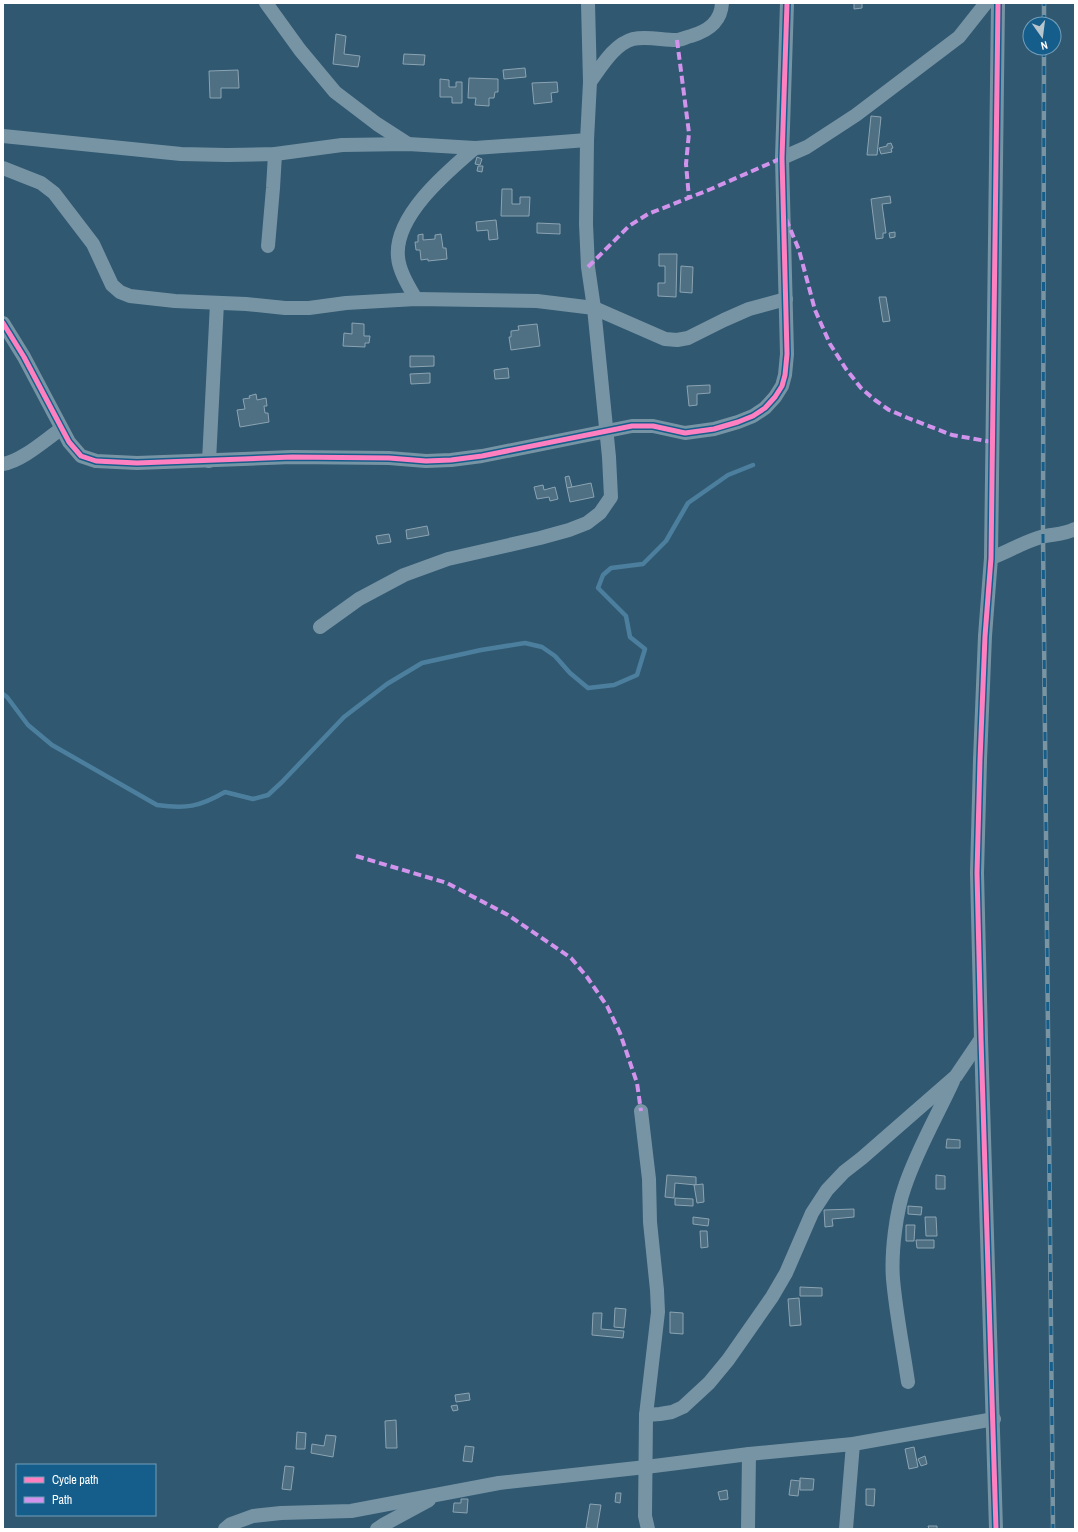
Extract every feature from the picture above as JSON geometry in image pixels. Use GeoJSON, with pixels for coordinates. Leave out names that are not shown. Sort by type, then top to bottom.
{"type":"FeatureCollection","features":[{"type":"Feature","properties":{"kind":"street"},"geometry":{"type":"LineString","coordinates":[[266,3],[300,50],[335,92],[408,144]]}},
{"type":"Feature","properties":{"kind":"street"},"geometry":{"type":"LineString","coordinates":[[320,627],[359,599],[404,575],[448,558],[547,536],[587,523],[600,513],[611,497],[594,308],[588,267],[586,140],[590,82],[588,3]]}},
{"type":"Feature","properties":{"kind":"street"},"geometry":{"type":"LineString","coordinates":[[590,82],[612,53],[622,44],[633,39],[656,38],[677,40],[701,33],[712,27],[722,9],[722,3]]}},
{"type":"Feature","properties":{"kind":"street"},"geometry":{"type":"LineString","coordinates":[[3,323],[69,442],[81,456],[96,461],[137,463],[341,457],[389,458],[426,461],[451,460],[482,456],[632,426],[653,426],[685,433],[714,429],[753,416],[765,408],[782,386],[785,375],[787,354],[782,209],[782,158],[787,3]]}},
{"type":"Feature","properties":{"kind":"street"},"geometry":{"type":"LineString","coordinates":[[782,158],[807,147],[833,131],[959,37],[986,3]]}},
{"type":"Feature","properties":{"kind":"street"},"geometry":{"type":"LineString","coordinates":[[996,1529],[977,873],[985,636],[991,558],[998,3]]}},
{"type":"Feature","properties":{"kind":"street"},"geometry":{"type":"LineString","coordinates":[[3,136],[181,154],[275,154],[342,145],[408,144],[474,148],[586,140]]}},
{"type":"Feature","properties":{"kind":"street"},"geometry":{"type":"LineString","coordinates":[[416,299],[404,277],[398,259],[397,246],[402,230],[429,190],[474,148]]}},
{"type":"Feature","properties":{"kind":"street"},"geometry":{"type":"LineString","coordinates":[[268,246],[275,154]]}},
{"type":"Feature","properties":{"kind":"street"},"geometry":{"type":"LineString","coordinates":[[3,168],[41,183],[54,193],[92,244],[112,285],[120,292],[140,298],[291,308],[309,308],[346,303],[416,299],[537,301],[594,308],[665,339],[677,340],[688,338],[749,309],[786,299]]}},
{"type":"Feature","properties":{"kind":"street"},"geometry":{"type":"LineString","coordinates":[[208,460],[217,303]]}},
{"type":"Feature","properties":{"kind":"street"},"geometry":{"type":"LineString","coordinates":[[3,464],[9,463],[28,452],[61,429]]}},
{"type":"Feature","properties":{"kind":"street"},"geometry":{"type":"LineString","coordinates":[[991,558],[1043,536],[1070,532],[1075,529]]}},
{"type":"Feature","properties":{"kind":"street"},"geometry":{"type":"LineString","coordinates":[[908,1382],[893,1279],[894,1249],[898,1216],[904,1188],[911,1169],[956,1076],[981,1039]]}},
{"type":"Feature","properties":{"kind":"street"},"geometry":{"type":"LineString","coordinates":[[646,1415],[672,1412],[683,1408],[709,1383],[728,1360],[772,1297],[786,1273],[812,1213],[827,1190],[844,1172],[956,1076]]}},
{"type":"Feature","properties":{"kind":"street"},"geometry":{"type":"LineString","coordinates":[[642,1111],[649,1178],[650,1222],[658,1312],[646,1415],[645,1516],[648,1529]]}},
{"type":"Feature","properties":{"kind":"street"},"geometry":{"type":"LineString","coordinates":[[225,1529],[231,1524],[253,1516],[351,1511],[506,1482],[749,1454],[854,1444],[994,1419]]}},
{"type":"Feature","properties":{"kind":"street"},"geometry":{"type":"LineString","coordinates":[[846,1529],[854,1444]]}},
{"type":"Feature","properties":{"kind":"street"},"geometry":{"type":"LineString","coordinates":[[748,1529],[749,1454]]}},
{"type":"Feature","properties":{"kind":"street"},"geometry":{"type":"LineString","coordinates":[[377,1529],[441,1494]]}},
{"type":"Feature","properties":{"kind":"building"},"geometry":{"type":"Polygon","coordinates":[[[854,3],[862,3],[862,8],[854,9],[854,3]]]}},
{"type":"Feature","properties":{"kind":"building"},"geometry":{"type":"Polygon","coordinates":[[[336,34],[346,36],[344,54],[360,56],[358,67],[333,64],[336,34]]]}},
{"type":"Feature","properties":{"kind":"building"},"geometry":{"type":"Polygon","coordinates":[[[404,54],[425,55],[424,65],[403,64],[404,54]]]}},
{"type":"Feature","properties":{"kind":"building"},"geometry":{"type":"Polygon","coordinates":[[[525,68],[526,77],[504,79],[503,70],[525,68]]]}},
{"type":"Feature","properties":{"kind":"building"},"geometry":{"type":"Polygon","coordinates":[[[238,70],[239,88],[221,88],[221,98],[210,98],[209,71],[238,70]]]}},
{"type":"Feature","properties":{"kind":"building"},"geometry":{"type":"Polygon","coordinates":[[[469,78],[498,79],[498,92],[495,92],[494,98],[489,98],[489,106],[475,105],[476,98],[468,98],[469,78]]]}},
{"type":"Feature","properties":{"kind":"building"},"geometry":{"type":"Polygon","coordinates":[[[440,79],[449,80],[449,87],[456,87],[456,82],[462,82],[462,103],[452,103],[452,97],[440,97],[440,79]]]}},
{"type":"Feature","properties":{"kind":"building"},"geometry":{"type":"Polygon","coordinates":[[[557,82],[558,92],[551,93],[552,102],[534,104],[532,83],[557,82]]]}},
{"type":"Feature","properties":{"kind":"building"},"geometry":{"type":"Polygon","coordinates":[[[871,116],[881,117],[877,155],[867,155],[871,116]]]}},
{"type":"Feature","properties":{"kind":"building"},"geometry":{"type":"Polygon","coordinates":[[[891,143],[893,148],[891,149],[892,152],[881,154],[879,148],[887,146],[887,144],[891,143]]]}},
{"type":"Feature","properties":{"kind":"building"},"geometry":{"type":"Polygon","coordinates":[[[477,157],[482,159],[480,165],[475,164],[477,157]]]}},
{"type":"Feature","properties":{"kind":"building"},"geometry":{"type":"Polygon","coordinates":[[[478,166],[483,166],[482,172],[477,171],[478,166]]]}},
{"type":"Feature","properties":{"kind":"building"},"geometry":{"type":"Polygon","coordinates":[[[502,189],[512,189],[512,204],[520,204],[520,197],[530,197],[529,216],[501,216],[502,189]]]}},
{"type":"Feature","properties":{"kind":"building"},"geometry":{"type":"Polygon","coordinates":[[[890,196],[891,203],[882,204],[886,233],[883,233],[883,238],[876,239],[871,199],[890,196]]]}},
{"type":"Feature","properties":{"kind":"building"},"geometry":{"type":"Polygon","coordinates":[[[496,220],[498,239],[489,240],[488,230],[477,231],[476,222],[496,220]]]}},
{"type":"Feature","properties":{"kind":"building"},"geometry":{"type":"Polygon","coordinates":[[[537,223],[560,224],[560,234],[537,233],[537,223]]]}},
{"type":"Feature","properties":{"kind":"building"},"geometry":{"type":"Polygon","coordinates":[[[895,232],[895,237],[890,238],[889,233],[895,232]]]}},
{"type":"Feature","properties":{"kind":"building"},"geometry":{"type":"Polygon","coordinates":[[[423,234],[423,240],[435,239],[435,235],[441,234],[443,248],[446,248],[447,259],[428,261],[428,259],[421,260],[420,250],[416,250],[415,242],[418,242],[418,235],[423,234]]]}},
{"type":"Feature","properties":{"kind":"building"},"geometry":{"type":"Polygon","coordinates":[[[659,254],[677,254],[676,297],[658,296],[658,283],[665,283],[665,266],[659,266],[659,254]]]}},
{"type":"Feature","properties":{"kind":"building"},"geometry":{"type":"Polygon","coordinates":[[[681,266],[693,267],[692,293],[680,292],[681,266]]]}},
{"type":"Feature","properties":{"kind":"building"},"geometry":{"type":"Polygon","coordinates":[[[879,297],[886,297],[890,321],[883,322],[879,297]]]}},
{"type":"Feature","properties":{"kind":"building"},"geometry":{"type":"Polygon","coordinates":[[[352,323],[364,324],[364,336],[370,336],[369,343],[365,343],[365,347],[343,346],[344,333],[352,334],[352,323]]]}},
{"type":"Feature","properties":{"kind":"building"},"geometry":{"type":"Polygon","coordinates":[[[537,324],[540,346],[511,350],[509,337],[511,337],[511,331],[519,330],[518,326],[537,324]]]}},
{"type":"Feature","properties":{"kind":"building"},"geometry":{"type":"Polygon","coordinates":[[[410,356],[434,356],[434,366],[410,367],[410,356]]]}},
{"type":"Feature","properties":{"kind":"building"},"geometry":{"type":"Polygon","coordinates":[[[508,368],[509,378],[495,379],[494,370],[508,368]]]}},
{"type":"Feature","properties":{"kind":"building"},"geometry":{"type":"Polygon","coordinates":[[[430,373],[430,383],[411,384],[410,374],[430,373]]]}},
{"type":"Feature","properties":{"kind":"building"},"geometry":{"type":"Polygon","coordinates":[[[710,385],[710,393],[697,394],[697,405],[689,406],[687,386],[710,385]]]}},
{"type":"Feature","properties":{"kind":"building"},"geometry":{"type":"Polygon","coordinates":[[[256,394],[257,400],[266,398],[267,406],[264,406],[265,413],[268,413],[269,422],[240,427],[237,410],[245,409],[243,399],[250,398],[249,396],[256,394]]]}},
{"type":"Feature","properties":{"kind":"building"},"geometry":{"type":"Polygon","coordinates":[[[569,476],[572,487],[567,488],[565,477],[569,476]]]}},
{"type":"Feature","properties":{"kind":"building"},"geometry":{"type":"Polygon","coordinates":[[[591,483],[594,497],[570,502],[567,488],[591,483]]]}},
{"type":"Feature","properties":{"kind":"building"},"geometry":{"type":"Polygon","coordinates":[[[543,485],[544,490],[555,487],[558,499],[550,501],[549,497],[537,499],[534,487],[543,485]]]}},
{"type":"Feature","properties":{"kind":"building"},"geometry":{"type":"Polygon","coordinates":[[[427,526],[429,535],[407,539],[406,530],[427,526]]]}},
{"type":"Feature","properties":{"kind":"building"},"geometry":{"type":"Polygon","coordinates":[[[389,534],[391,542],[378,544],[376,536],[389,534]]]}},
{"type":"Feature","properties":{"kind":"building"},"geometry":{"type":"Polygon","coordinates":[[[947,1139],[960,1140],[960,1148],[946,1148],[947,1139]]]}},
{"type":"Feature","properties":{"kind":"building"},"geometry":{"type":"Polygon","coordinates":[[[667,1175],[696,1177],[696,1185],[675,1183],[674,1198],[665,1197],[667,1175]]]}},
{"type":"Feature","properties":{"kind":"building"},"geometry":{"type":"Polygon","coordinates":[[[936,1175],[945,1176],[945,1189],[936,1189],[936,1175]]]}},
{"type":"Feature","properties":{"kind":"building"},"geometry":{"type":"Polygon","coordinates":[[[703,1184],[704,1202],[697,1203],[694,1185],[703,1184]]]}},
{"type":"Feature","properties":{"kind":"building"},"geometry":{"type":"Polygon","coordinates":[[[675,1198],[693,1199],[693,1206],[675,1205],[675,1198]]]}},
{"type":"Feature","properties":{"kind":"building"},"geometry":{"type":"Polygon","coordinates":[[[908,1206],[922,1207],[921,1215],[908,1214],[908,1206]]]}},
{"type":"Feature","properties":{"kind":"building"},"geometry":{"type":"Polygon","coordinates":[[[854,1209],[854,1217],[832,1219],[833,1226],[825,1227],[824,1210],[854,1209]]]}},
{"type":"Feature","properties":{"kind":"building"},"geometry":{"type":"Polygon","coordinates":[[[693,1217],[709,1219],[708,1226],[693,1224],[693,1217]]]}},
{"type":"Feature","properties":{"kind":"building"},"geometry":{"type":"Polygon","coordinates":[[[925,1217],[936,1217],[937,1236],[926,1236],[925,1217]]]}},
{"type":"Feature","properties":{"kind":"building"},"geometry":{"type":"Polygon","coordinates":[[[906,1225],[915,1225],[914,1241],[906,1241],[906,1225]]]}},
{"type":"Feature","properties":{"kind":"building"},"geometry":{"type":"Polygon","coordinates":[[[700,1231],[707,1231],[708,1247],[701,1248],[700,1231]]]}},
{"type":"Feature","properties":{"kind":"building"},"geometry":{"type":"Polygon","coordinates":[[[916,1240],[934,1240],[934,1248],[917,1248],[916,1240]]]}},
{"type":"Feature","properties":{"kind":"building"},"geometry":{"type":"Polygon","coordinates":[[[800,1287],[822,1288],[822,1296],[800,1296],[800,1287]]]}},
{"type":"Feature","properties":{"kind":"building"},"geometry":{"type":"Polygon","coordinates":[[[799,1298],[801,1325],[790,1326],[788,1299],[799,1298]]]}},
{"type":"Feature","properties":{"kind":"building"},"geometry":{"type":"Polygon","coordinates":[[[615,1308],[626,1309],[624,1328],[614,1327],[615,1308]]]}},
{"type":"Feature","properties":{"kind":"building"},"geometry":{"type":"Polygon","coordinates":[[[670,1312],[683,1313],[683,1334],[670,1333],[670,1312]]]}},
{"type":"Feature","properties":{"kind":"building"},"geometry":{"type":"Polygon","coordinates":[[[593,1313],[602,1313],[601,1329],[624,1331],[623,1338],[592,1335],[593,1313]]]}},
{"type":"Feature","properties":{"kind":"building"},"geometry":{"type":"Polygon","coordinates":[[[469,1393],[470,1400],[456,1402],[455,1395],[469,1393]]]}},
{"type":"Feature","properties":{"kind":"building"},"geometry":{"type":"Polygon","coordinates":[[[457,1405],[458,1410],[453,1411],[451,1406],[457,1405]]]}},
{"type":"Feature","properties":{"kind":"building"},"geometry":{"type":"Polygon","coordinates":[[[396,1420],[397,1448],[386,1448],[385,1421],[396,1420]]]}},
{"type":"Feature","properties":{"kind":"building"},"geometry":{"type":"Polygon","coordinates":[[[297,1432],[306,1433],[305,1449],[296,1449],[297,1432]]]}},
{"type":"Feature","properties":{"kind":"building"},"geometry":{"type":"Polygon","coordinates":[[[326,1435],[336,1436],[333,1457],[311,1453],[312,1444],[324,1446],[326,1435]]]}},
{"type":"Feature","properties":{"kind":"building"},"geometry":{"type":"Polygon","coordinates":[[[465,1446],[474,1447],[472,1462],[463,1461],[465,1446]]]}},
{"type":"Feature","properties":{"kind":"building"},"geometry":{"type":"Polygon","coordinates":[[[914,1447],[918,1467],[909,1469],[905,1449],[914,1447]]]}},
{"type":"Feature","properties":{"kind":"building"},"geometry":{"type":"Polygon","coordinates":[[[925,1456],[927,1464],[921,1466],[918,1459],[925,1456]]]}},
{"type":"Feature","properties":{"kind":"building"},"geometry":{"type":"Polygon","coordinates":[[[285,1466],[294,1467],[291,1490],[282,1489],[285,1466]]]}},
{"type":"Feature","properties":{"kind":"building"},"geometry":{"type":"Polygon","coordinates":[[[800,1478],[814,1479],[813,1490],[800,1490],[800,1478]]]}},
{"type":"Feature","properties":{"kind":"building"},"geometry":{"type":"Polygon","coordinates":[[[791,1480],[800,1481],[798,1496],[789,1495],[791,1480]]]}},
{"type":"Feature","properties":{"kind":"building"},"geometry":{"type":"Polygon","coordinates":[[[866,1489],[875,1489],[874,1506],[866,1505],[866,1489]]]}},
{"type":"Feature","properties":{"kind":"building"},"geometry":{"type":"Polygon","coordinates":[[[727,1490],[728,1499],[720,1500],[718,1492],[727,1490]]]}},
{"type":"Feature","properties":{"kind":"building"},"geometry":{"type":"Polygon","coordinates":[[[616,1493],[621,1493],[620,1503],[615,1502],[616,1493]]]}},
{"type":"Feature","properties":{"kind":"building"},"geometry":{"type":"Polygon","coordinates":[[[461,1499],[468,1499],[467,1513],[453,1512],[454,1503],[461,1503],[461,1499]]]}},
{"type":"Feature","properties":{"kind":"building"},"geometry":{"type":"Polygon","coordinates":[[[590,1504],[601,1505],[597,1529],[586,1528],[590,1504]]]}},
{"type":"Feature","properties":{"kind":"building"},"geometry":{"type":"Polygon","coordinates":[[[928,1526],[937,1526],[937,1529],[929,1529],[928,1526]]]}},
{"type":"Feature","properties":{"kind":"waterway"},"geometry":{"type":"LineString","coordinates":[[3,694],[7,697],[28,725],[52,745],[157,805],[176,807],[192,806],[200,804],[225,792],[253,799],[268,795],[344,717],[387,684],[422,663],[481,650],[525,643],[542,647],[555,656],[570,673],[588,688],[614,685],[637,675],[645,649],[630,637],[626,616],[598,588],[603,575],[611,568],[643,564],[666,541],[688,503],[728,475],[753,465]]}},
{"type":"Feature","properties":{"kind":"railway"},"geometry":{"type":"LineString","coordinates":[[1044,3],[1044,16]]}},
{"type":"Feature","properties":{"kind":"railway"},"geometry":{"type":"LineString","coordinates":[[1044,56],[1043,536],[1053,1529]]}},
{"type":"Feature","properties":{"kind":"marked path"},"geometry":{"type":"LineString","coordinates":[[677,40],[689,133],[686,164],[689,198]]}},
{"type":"Feature","properties":{"kind":"marked path"},"geometry":{"type":"LineString","coordinates":[[588,267],[629,226],[648,214],[711,189],[782,158]]}},
{"type":"Feature","properties":{"kind":"marked path"},"geometry":{"type":"LineString","coordinates":[[786,219],[799,250],[815,310],[830,344],[846,369],[861,388],[889,410],[908,418],[952,435],[992,442]]}},
{"type":"Feature","properties":{"kind":"marked path"},"geometry":{"type":"LineString","coordinates":[[356,856],[447,883],[508,915],[571,958],[587,977],[607,1006],[620,1033],[637,1083],[641,1111]]}},
{"type":"Feature","properties":{"kind":"cycle path"},"geometry":{"type":"LineString","coordinates":[[3,323],[24,357],[69,442],[81,456],[96,461],[137,463],[292,457],[389,458],[426,461],[451,460],[482,456],[632,426],[653,426],[685,433],[714,429],[753,416],[765,408],[782,386],[785,375],[787,354],[782,158],[787,3]]}},
{"type":"Feature","properties":{"kind":"cycle path"},"geometry":{"type":"LineString","coordinates":[[996,1529],[977,873],[985,636],[991,558],[998,3]]}}]}
